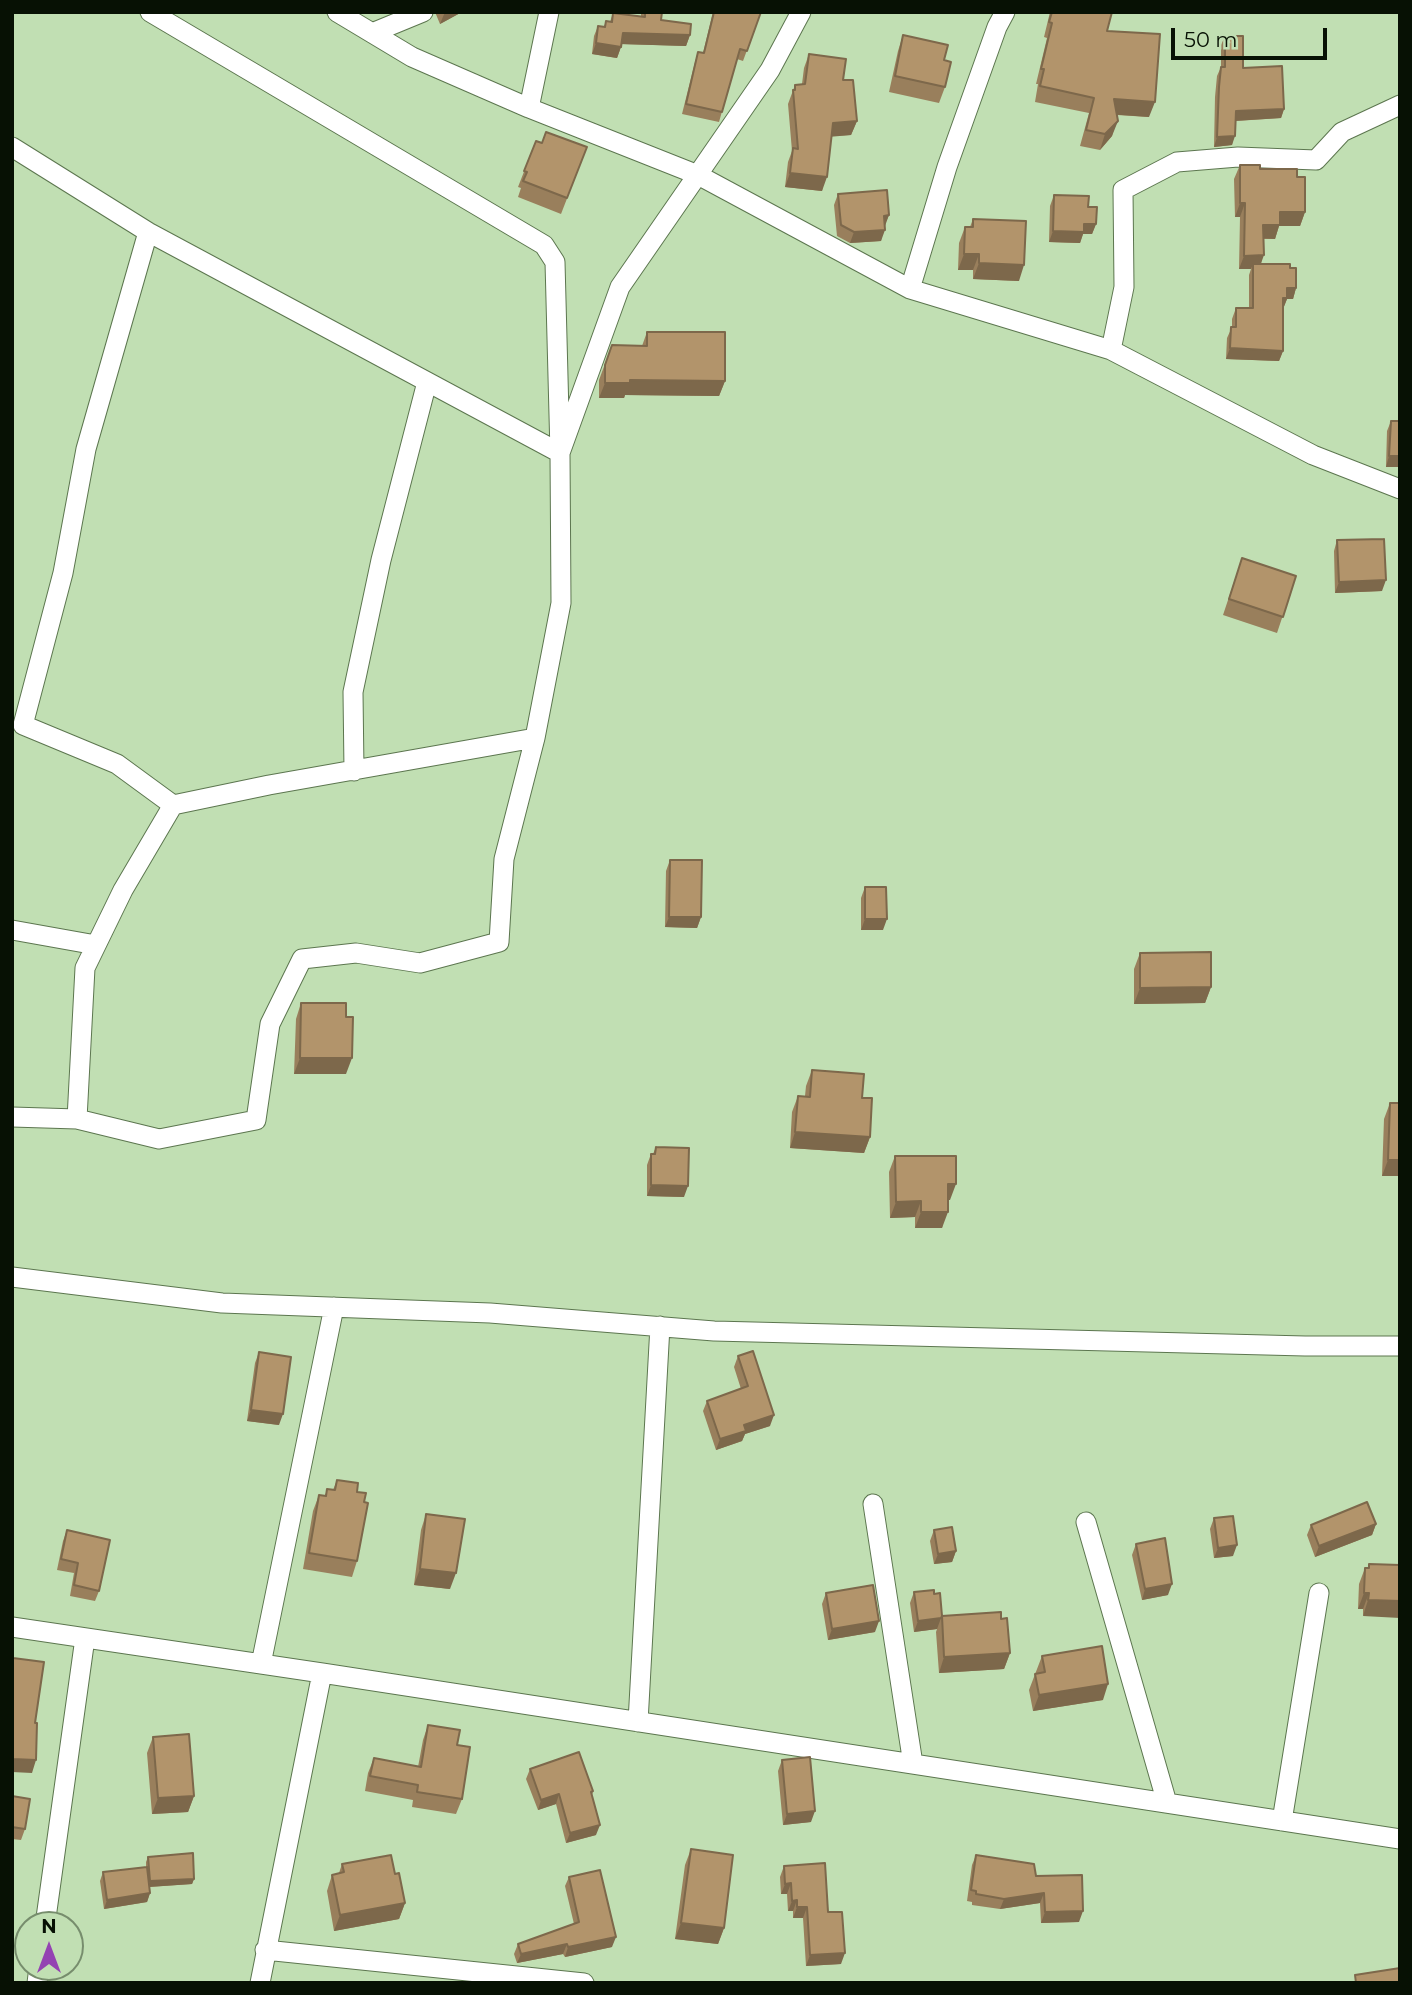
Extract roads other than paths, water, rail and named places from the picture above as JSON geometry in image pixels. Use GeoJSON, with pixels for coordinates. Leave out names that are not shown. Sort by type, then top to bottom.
{"type":"FeatureCollection","features":[{"type":"Feature","properties":{"kind":"street"},"geometry":{"type":"LineString","coordinates":[[12,1117],[77,1119],[159,1139],[256,1120],[270,1024],[302,959],[356,953],[420,963],[499,943],[504,859],[535,738],[561,603],[555,262],[544,245],[150,12]]}},
{"type":"Feature","properties":{"kind":"street"},"geometry":{"type":"LineString","coordinates":[[337,12],[412,58],[528,108],[698,175],[910,289],[1111,350],[1313,455],[1400,489]]}},
{"type":"Feature","properties":{"kind":"street"},"geometry":{"type":"LineString","coordinates":[[372,33],[423,12]]}},
{"type":"Feature","properties":{"kind":"street"},"geometry":{"type":"LineString","coordinates":[[528,108],[549,12]]}},
{"type":"Feature","properties":{"kind":"street"},"geometry":{"type":"LineString","coordinates":[[560,453],[620,288],[770,70],[801,12]]}},
{"type":"Feature","properties":{"kind":"street"},"geometry":{"type":"LineString","coordinates":[[910,289],[947,167],[1004,12]]}},
{"type":"Feature","properties":{"kind":"street"},"geometry":{"type":"LineString","coordinates":[[1111,350],[1124,288],[1124,190],[1177,162],[1238,157],[1317,160],[1342,132],[1400,105]]}},
{"type":"Feature","properties":{"kind":"street"},"geometry":{"type":"LineString","coordinates":[[12,147],[148,232],[560,453]]}},
{"type":"Feature","properties":{"kind":"street"},"geometry":{"type":"LineString","coordinates":[[148,232],[86,449],[63,573],[23,725],[117,764],[173,805],[535,738]]}},
{"type":"Feature","properties":{"kind":"street"},"geometry":{"type":"LineString","coordinates":[[354,771],[353,692],[381,560],[427,382]]}},
{"type":"Feature","properties":{"kind":"street"},"geometry":{"type":"LineString","coordinates":[[77,1119],[85,968],[123,890],[173,805]]}},
{"type":"Feature","properties":{"kind":"street"},"geometry":{"type":"LineString","coordinates":[[12,930],[96,945]]}},
{"type":"Feature","properties":{"kind":"street"},"geometry":{"type":"LineString","coordinates":[[12,1278],[222,1303],[490,1313],[741,1331],[1305,1346],[1400,1346]]}},
{"type":"Feature","properties":{"kind":"street"},"geometry":{"type":"LineString","coordinates":[[261,1664],[334,1307]]}},
{"type":"Feature","properties":{"kind":"street"},"geometry":{"type":"LineString","coordinates":[[638,1722],[660,1326]]}},
{"type":"Feature","properties":{"kind":"street"},"geometry":{"type":"LineString","coordinates":[[873,1504],[913,1764]]}},
{"type":"Feature","properties":{"kind":"street"},"geometry":{"type":"LineString","coordinates":[[1086,1521],[1167,1803]]}},
{"type":"Feature","properties":{"kind":"street"},"geometry":{"type":"LineString","coordinates":[[1282,1821],[1319,1593]]}},
{"type":"Feature","properties":{"kind":"street"},"geometry":{"type":"LineString","coordinates":[[12,1627],[1400,1839]]}},
{"type":"Feature","properties":{"kind":"street"},"geometry":{"type":"LineString","coordinates":[[47,1911],[85,1638]]}},
{"type":"Feature","properties":{"kind":"street"},"geometry":{"type":"LineString","coordinates":[[260,1983],[322,1674]]}},
{"type":"Feature","properties":{"kind":"street"},"geometry":{"type":"LineString","coordinates":[[265,1950],[584,1983]]}}]}
